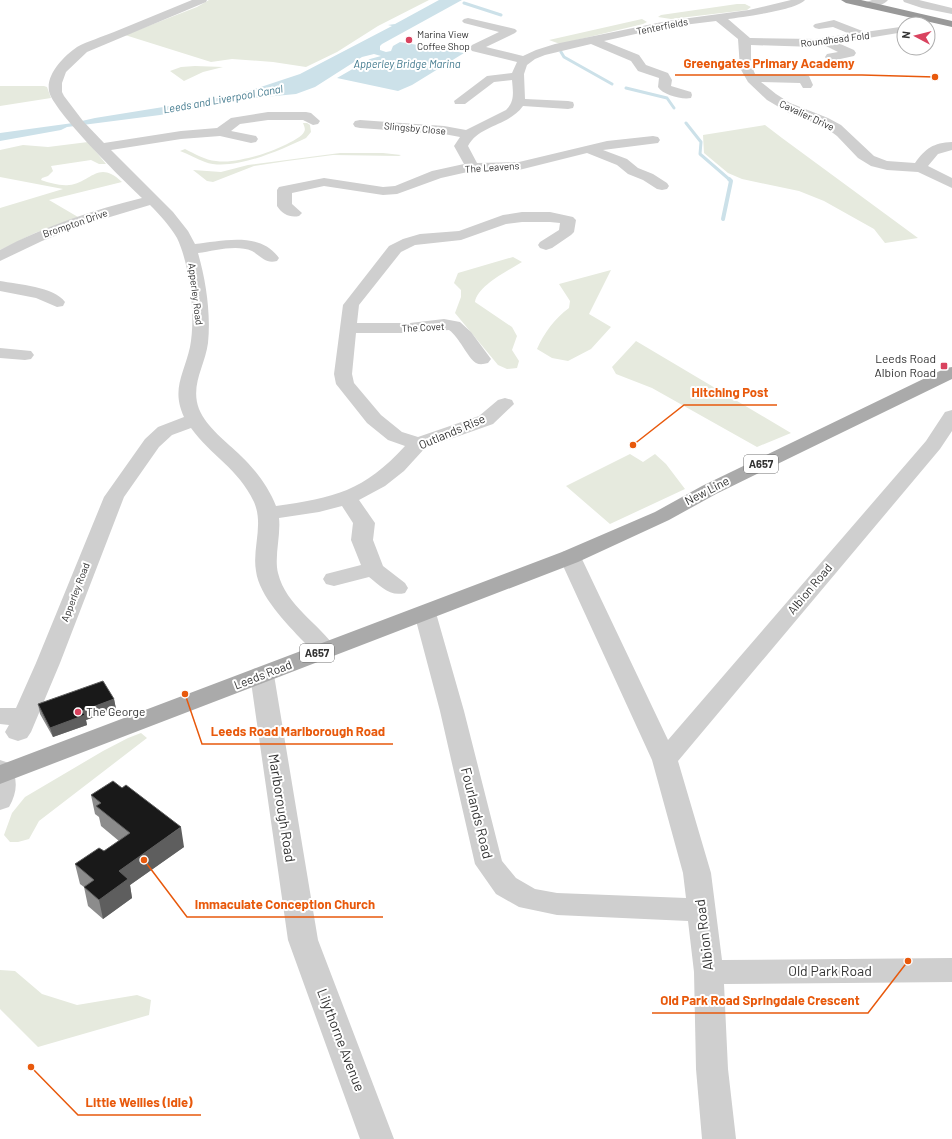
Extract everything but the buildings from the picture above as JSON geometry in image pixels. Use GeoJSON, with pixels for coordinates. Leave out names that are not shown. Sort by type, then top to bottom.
{"type":"FeatureCollection","features":[{"type":"Feature","properties":{"kind":"highway"},"geometry":{"type":"LineString","coordinates":[[846,0],[868,5],[883,4],[952,24]]}},
{"type":"Feature","properties":{"kind":"main road","name":"New Line"},"geometry":{"type":"LineString","coordinates":[[570,557],[662,516],[709,490],[951,374]]}},
{"type":"Feature","properties":{"kind":"main road","name":"Leeds Road"},"geometry":{"type":"LineString","coordinates":[[1,773],[570,557]]}},
{"type":"Feature","properties":{"kind":"street","name":"Apperley Road"},"geometry":{"type":"LineString","coordinates":[[14,722],[48,663],[114,497],[152,443],[165,431],[194,420],[189,410],[186,396],[199,346],[201,328],[198,295],[190,248],[183,235],[174,222],[153,200],[131,180],[102,148],[77,124],[58,97],[54,87],[60,72],[72,57],[83,49],[202,0]]}},
{"type":"Feature","properties":{"kind":"street","name":"Tenterfields"},"geometry":{"type":"LineString","coordinates":[[525,60],[538,53],[555,48],[593,40],[668,18],[720,18],[765,10],[800,0]]}},
{"type":"Feature","properties":{"kind":"street"},"geometry":{"type":"LineString","coordinates":[[883,4],[893,0]]}},
{"type":"Feature","properties":{"kind":"street"},"geometry":{"type":"LineString","coordinates":[[908,0],[926,6],[952,11]]}},
{"type":"Feature","properties":{"kind":"street"},"geometry":{"type":"LineString","coordinates":[[747,2],[765,10]]}},
{"type":"Feature","properties":{"kind":"street"},"geometry":{"type":"LineString","coordinates":[[656,15],[650,17],[668,18],[699,10],[734,4]]}},
{"type":"Feature","properties":{"kind":"street"},"geometry":{"type":"LineString","coordinates":[[720,18],[736,30],[745,41]]}},
{"type":"Feature","properties":{"kind":"street"},"geometry":{"type":"LineString","coordinates":[[468,21],[511,31],[476,48],[525,60],[520,66],[518,76],[519,102],[516,108],[505,116],[483,126],[469,135],[461,146],[472,167]]}},
{"type":"Feature","properties":{"kind":"street"},"geometry":{"type":"LineString","coordinates":[[819,26],[834,23],[863,36]]}},
{"type":"Feature","properties":{"kind":"street","name":"Roundhead Fold"},"geometry":{"type":"LineString","coordinates":[[745,41],[799,44],[896,31]]}},
{"type":"Feature","properties":{"kind":"street"},"geometry":{"type":"LineString","coordinates":[[593,40],[637,59],[650,57]]}},
{"type":"Feature","properties":{"kind":"street","name":"Cavalier Drive"},"geometry":{"type":"LineString","coordinates":[[745,41],[744,60],[746,68],[752,78],[768,95],[786,107],[829,123],[839,130],[865,157],[886,166],[919,168],[952,184]]}},
{"type":"Feature","properties":{"kind":"street"},"geometry":{"type":"LineString","coordinates":[[825,41],[850,53],[831,57]]}},
{"type":"Feature","properties":{"kind":"street"},"geometry":{"type":"LineString","coordinates":[[637,59],[638,64],[642,68],[664,76],[666,80],[664,87],[666,89],[686,96]]}},
{"type":"Feature","properties":{"kind":"street"},"geometry":{"type":"LineString","coordinates":[[460,101],[491,79],[518,76]]}},
{"type":"Feature","properties":{"kind":"street"},"geometry":{"type":"LineString","coordinates":[[752,78],[805,79],[807,85]]}},
{"type":"Feature","properties":{"kind":"street"},"geometry":{"type":"LineString","coordinates":[[519,102],[568,105]]}},
{"type":"Feature","properties":{"kind":"street"},"geometry":{"type":"LineString","coordinates":[[102,148],[165,143],[222,132],[236,122],[268,116],[306,116],[313,121]]}},
{"type":"Feature","properties":{"kind":"street","name":"Slingsby Close"},"geometry":{"type":"LineString","coordinates":[[360,124],[437,129],[469,135]]}},
{"type":"Feature","properties":{"kind":"street"},"geometry":{"type":"LineString","coordinates":[[222,132],[251,139]]}},
{"type":"Feature","properties":{"kind":"street","name":"The Leavens"},"geometry":{"type":"LineString","coordinates":[[269,186],[284,190],[324,182],[383,191],[397,190],[437,174],[472,167],[519,166],[607,145],[653,140]]}},
{"type":"Feature","properties":{"kind":"street"},"geometry":{"type":"LineString","coordinates":[[919,168],[924,163],[928,154],[943,146],[952,146]]}},
{"type":"Feature","properties":{"kind":"street"},"geometry":{"type":"LineString","coordinates":[[588,149],[622,162],[633,170],[662,186]]}},
{"type":"Feature","properties":{"kind":"street"},"geometry":{"type":"LineString","coordinates":[[268,207],[289,209],[284,190]]}},
{"type":"Feature","properties":{"kind":"street"},"geometry":{"type":"LineString","coordinates":[[397,190],[411,200]]}},
{"type":"Feature","properties":{"kind":"street","name":"Brompton Drive"},"geometry":{"type":"LineString","coordinates":[[0,256],[42,234],[74,222],[153,200]]}},
{"type":"Feature","properties":{"kind":"street"},"geometry":{"type":"LineString","coordinates":[[418,444],[395,436],[374,419],[345,384],[343,374],[351,304],[385,272],[395,250],[409,242],[420,239],[462,235],[503,220],[522,217],[576,218],[566,232],[546,245]]}},
{"type":"Feature","properties":{"kind":"street"},"geometry":{"type":"LineString","coordinates":[[190,248],[242,244],[258,248],[272,258]]}},
{"type":"Feature","properties":{"kind":"street"},"geometry":{"type":"LineString","coordinates":[[0,286],[41,294],[57,302]]}},
{"type":"Feature","properties":{"kind":"street","name":"The Covet"},"geometry":{"type":"LineString","coordinates":[[348,328],[410,328],[442,325],[455,326],[464,334],[470,345],[482,359]]}},
{"type":"Feature","properties":{"kind":"street"},"geometry":{"type":"LineString","coordinates":[[0,352],[25,355]]}},
{"type":"Feature","properties":{"kind":"street","name":"Outlands Rise"},"geometry":{"type":"LineString","coordinates":[[268,513],[319,506],[347,498],[378,482],[397,467],[418,444],[486,420],[506,404]]}},
{"type":"Feature","properties":{"kind":"street","name":"Albion Road"},"geometry":{"type":"LineString","coordinates":[[665,760],[933,445],[952,416]]}},
{"type":"Feature","properties":{"kind":"street"},"geometry":{"type":"LineString","coordinates":[[194,420],[243,470],[261,497],[268,513],[270,527],[267,571],[275,591],[297,620],[325,650]]}},
{"type":"Feature","properties":{"kind":"street"},"geometry":{"type":"LineString","coordinates":[[347,498],[364,523],[362,540],[373,569],[397,588]]}},
{"type":"Feature","properties":{"kind":"street","name":"Albion Road"},"geometry":{"type":"LineString","coordinates":[[570,557],[665,760],[697,873],[709,972],[712,1069],[718,1139]]}},
{"type":"Feature","properties":{"kind":"street"},"geometry":{"type":"LineString","coordinates":[[334,579],[373,569]]}},
{"type":"Feature","properties":{"kind":"street","name":"Fourlands Road"},"geometry":{"type":"LineString","coordinates":[[425,613],[452,711],[489,864],[506,886],[529,899],[557,904],[701,910]]}},
{"type":"Feature","properties":{"kind":"street","name":"Marlborough Road"},"geometry":{"type":"LineString","coordinates":[[262,675],[303,940]]}},
{"type":"Feature","properties":{"kind":"street"},"geometry":{"type":"LineString","coordinates":[[0,800],[4,792],[1,773]]}},
{"type":"Feature","properties":{"kind":"street","name":"Lilythorne Avenue"},"geometry":{"type":"LineString","coordinates":[[303,940],[377,1139]]}},
{"type":"Feature","properties":{"kind":"street","name":"Old Park Road"},"geometry":{"type":"LineString","coordinates":[[709,972],[952,970]]}},
{"type":"Feature","properties":{"kind":"shaded area"},"geometry":{"type":"Polygon","coordinates":[[[209,0],[429,0],[378,26],[337,52],[306,67],[273,62],[232,59],[211,62],[125,35],[197,7],[209,0]]]}},
{"type":"Feature","properties":{"kind":"shaded area"},"geometry":{"type":"Polygon","coordinates":[[[745,4],[751,7],[747,10],[671,19],[658,17],[661,15],[745,4]]]}},
{"type":"Feature","properties":{"kind":"shaded area"},"geometry":{"type":"Polygon","coordinates":[[[642,19],[647,22],[560,44],[549,40],[642,19]]]}},
{"type":"Feature","properties":{"kind":"shaded area"},"geometry":{"type":"Polygon","coordinates":[[[181,67],[223,67],[203,72],[184,81],[170,71],[181,67]]]}},
{"type":"Feature","properties":{"kind":"shaded area"},"geometry":{"type":"Polygon","coordinates":[[[0,86],[44,86],[47,87],[51,98],[0,106],[0,86]]]}},
{"type":"Feature","properties":{"kind":"shaded area"},"geometry":{"type":"Polygon","coordinates":[[[303,123],[310,125],[311,132],[306,138],[270,154],[242,162],[216,164],[205,162],[180,151],[185,149],[204,158],[216,161],[231,161],[261,155],[296,139],[305,131],[303,123]]]}},
{"type":"Feature","properties":{"kind":"shaded area"},"geometry":{"type":"Polygon","coordinates":[[[765,125],[918,238],[885,243],[874,229],[824,201],[799,191],[742,179],[728,173],[704,153],[703,135],[765,125]]]}},
{"type":"Feature","properties":{"kind":"shaded area"},"geometry":{"type":"Polygon","coordinates":[[[88,142],[106,164],[99,164],[91,160],[51,166],[53,171],[41,180],[59,185],[69,185],[77,183],[95,174],[107,172],[114,175],[122,182],[49,200],[78,217],[35,233],[0,250],[0,208],[63,189],[0,177],[0,150],[23,145],[48,147],[88,142]]]}},
{"type":"Feature","properties":{"kind":"shaded area"},"geometry":{"type":"Polygon","coordinates":[[[340,153],[383,153],[401,155],[333,155],[287,161],[254,166],[213,182],[207,181],[193,170],[221,172],[248,165],[340,153]]]}},
{"type":"Feature","properties":{"kind":"shaded area"},"geometry":{"type":"Polygon","coordinates":[[[513,257],[522,262],[487,284],[477,296],[475,302],[512,327],[517,336],[512,350],[519,361],[517,368],[507,369],[498,365],[455,313],[461,297],[461,290],[454,283],[458,273],[513,257]]]}},
{"type":"Feature","properties":{"kind":"shaded area"},"geometry":{"type":"Polygon","coordinates":[[[611,270],[589,314],[611,327],[591,349],[568,361],[552,358],[537,349],[550,326],[569,308],[570,301],[559,284],[611,270]]]}},
{"type":"Feature","properties":{"kind":"shaded area"},"geometry":{"type":"Polygon","coordinates":[[[636,341],[791,433],[757,447],[652,388],[616,374],[612,367],[636,341]]]}},
{"type":"Feature","properties":{"kind":"shaded area"},"geometry":{"type":"Polygon","coordinates":[[[630,454],[643,462],[655,454],[666,464],[685,489],[610,524],[566,486],[630,454]]]}},
{"type":"Feature","properties":{"kind":"shaded area"},"geometry":{"type":"Polygon","coordinates":[[[141,733],[147,738],[39,821],[29,839],[18,842],[10,842],[4,835],[12,813],[25,797],[103,751],[141,733]]]}},
{"type":"Feature","properties":{"kind":"shaded area"},"geometry":{"type":"Polygon","coordinates":[[[0,970],[15,971],[42,994],[77,1005],[137,995],[151,1000],[149,1015],[38,1047],[0,1009],[0,970]]]}},
{"type":"Feature","properties":{"kind":"water"},"geometry":{"type":"Polygon","coordinates":[[[439,0],[462,0],[382,44],[380,46],[380,50],[386,52],[391,51],[393,46],[400,42],[464,53],[412,85],[398,91],[337,78],[370,59],[381,56],[374,54],[362,57],[315,87],[296,94],[245,99],[160,115],[67,127],[61,130],[0,141],[0,133],[73,123],[95,118],[213,99],[249,91],[300,74],[392,26],[388,25],[395,24],[439,0]]]}},
{"type":"Feature","properties":{"kind":"waterway"},"geometry":{"type":"LineString","coordinates":[[464,3],[501,15]]}},
{"type":"Feature","properties":{"kind":"waterway"},"geometry":{"type":"LineString","coordinates":[[561,52],[564,57],[612,84]]}},
{"type":"Feature","properties":{"kind":"waterway"},"geometry":{"type":"LineString","coordinates":[[626,88],[667,98],[674,108]]}},
{"type":"Feature","properties":{"kind":"waterway"},"geometry":{"type":"LineString","coordinates":[[686,123],[701,142],[700,154],[730,180]]}},
{"type":"Feature","properties":{"kind":"waterway"},"geometry":{"type":"LineString","coordinates":[[723,219],[730,180]]}},
{"type":"Feature","properties":{"kind":"place","name":"Marina View Coffee Shop"},"geometry":{"type":"Point","coordinates":[409,40]}},
{"type":"Feature","properties":{"kind":"place","name":"Greengates Primary Academy"},"geometry":{"type":"Point","coordinates":[935,77]}},
{"type":"Feature","properties":{"kind":"place","name":"Leeds Road Albion Road"},"geometry":{"type":"Point","coordinates":[944,366]}},
{"type":"Feature","properties":{"kind":"place","name":"Hitching Post"},"geometry":{"type":"Point","coordinates":[633,445]}},
{"type":"Feature","properties":{"kind":"place","name":"Leeds Road Marlborough Road"},"geometry":{"type":"Point","coordinates":[185,694]}},
{"type":"Feature","properties":{"kind":"place","name":"The George"},"geometry":{"type":"Point","coordinates":[78,712]}},
{"type":"Feature","properties":{"kind":"place","name":"Immaculate Conception Church"},"geometry":{"type":"Point","coordinates":[144,860]}},
{"type":"Feature","properties":{"kind":"place","name":"Old Park Road Springdale Crescent"},"geometry":{"type":"Point","coordinates":[908,961]}},
{"type":"Feature","properties":{"kind":"place","name":"Little Wellies (Idle)"},"geometry":{"type":"Point","coordinates":[31,1067]}},
{"type":"Feature","properties":{"kind":"water label","name":"Apperley Bridge Marina"},"geometry":{"type":"Point","coordinates":[407,64]}},
{"type":"Feature","properties":{"kind":"water label","name":"Leeds and Liverpool Canal"},"geometry":{"type":"Point","coordinates":[223,99]}}]}
